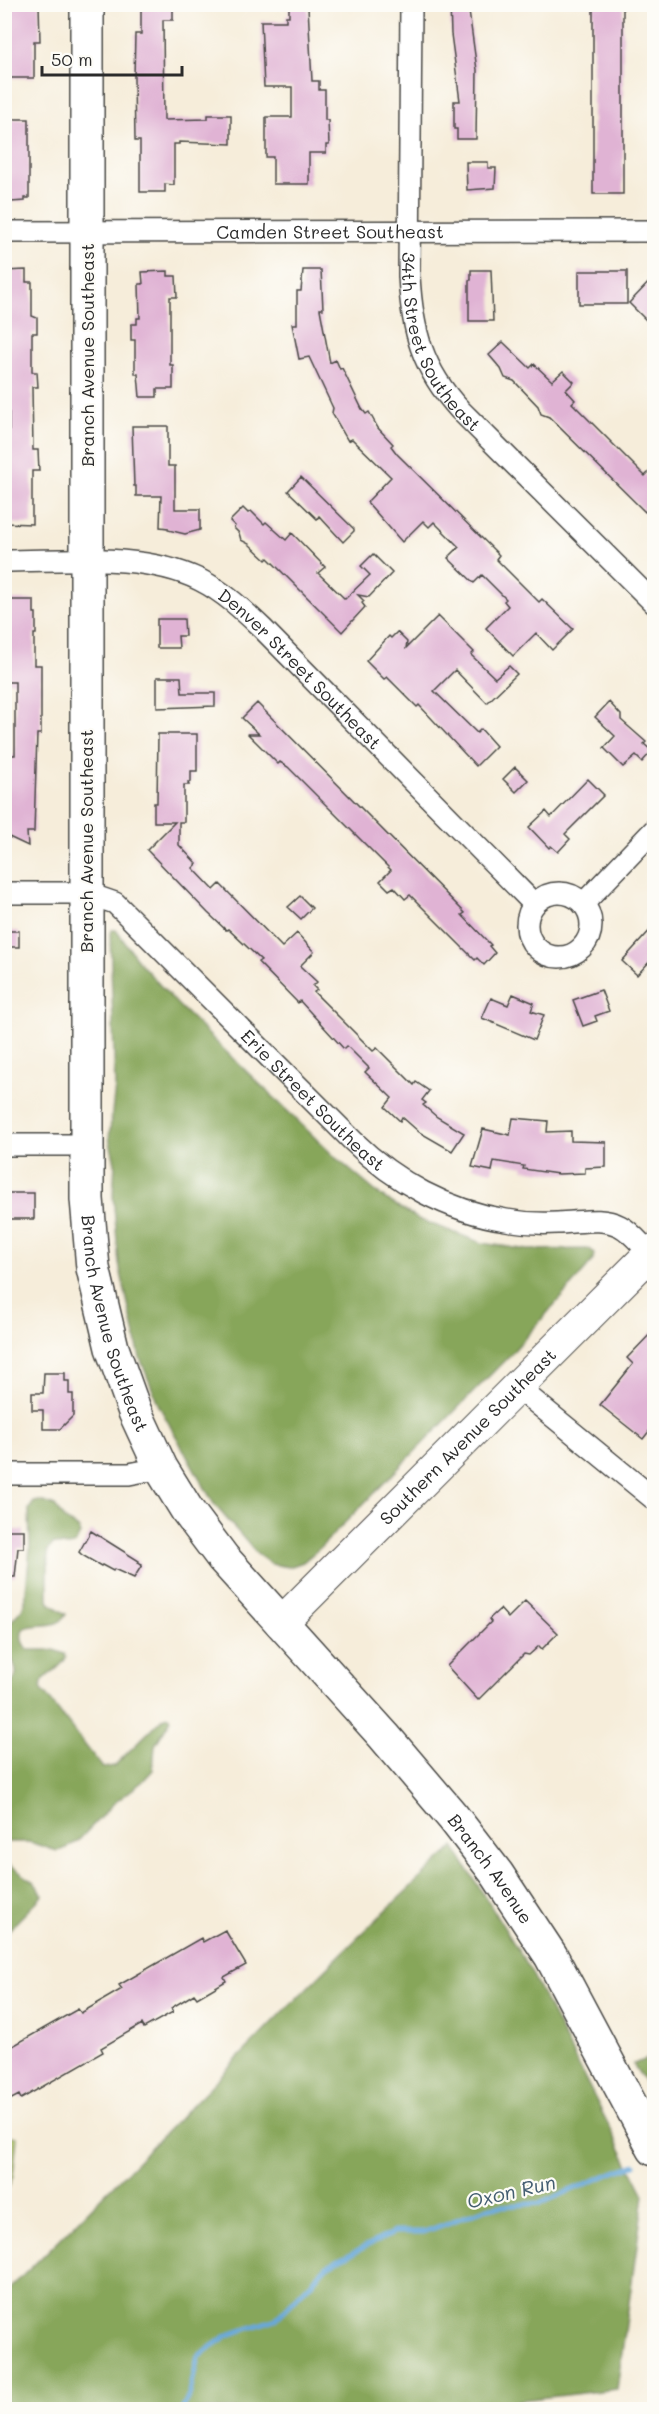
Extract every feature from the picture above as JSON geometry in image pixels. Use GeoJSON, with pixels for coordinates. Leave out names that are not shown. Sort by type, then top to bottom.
{"type":"FeatureCollection","features":[{"type":"Feature","properties":{"kind":"highway","name":"Branch Avenue Southeast"},"geometry":{"type":"LineString","coordinates":[[87,4],[86,1145],[87,1199],[98,1295],[117,1364],[135,1412],[162,1468],[187,1510],[223,1558],[281,1623]]}},
{"type":"Feature","properties":{"kind":"highway","name":"Branch Avenue"},"geometry":{"type":"LineString","coordinates":[[281,1623],[392,1745],[453,1817],[497,1874],[551,1956],[654,2149]]}},
{"type":"Feature","properties":{"kind":"main road","name":"Southern Avenue Southeast"},"geometry":{"type":"LineString","coordinates":[[281,1623],[652,1252]]}},
{"type":"Feature","properties":{"kind":"street","name":"34th Street Southeast"},"geometry":{"type":"LineString","coordinates":[[411,4],[409,276],[412,318],[422,351],[437,383],[459,410],[654,603]]}},
{"type":"Feature","properties":{"kind":"street","name":"Camden Street Southeast"},"geometry":{"type":"LineString","coordinates":[[4,232],[654,231]]}},
{"type":"Feature","properties":{"kind":"street","name":"Denver Street Southeast"},"geometry":{"type":"LineString","coordinates":[[4,561],[129,562],[173,570],[199,580],[231,600],[270,636],[534,904]]}},
{"type":"Feature","properties":{"kind":"street"},"geometry":{"type":"LineString","coordinates":[[583,904],[654,830]]}},
{"type":"Feature","properties":{"kind":"street","name":"Erie Street Southeast"},"geometry":{"type":"LineString","coordinates":[[4,893],[86,893],[115,903],[353,1142],[393,1174],[444,1202],[503,1220],[557,1223],[608,1221],[623,1227],[652,1252]]}},
{"type":"Feature","properties":{"kind":"street"},"geometry":{"type":"LineString","coordinates":[[553,893],[564,893],[583,904],[589,914],[591,925],[589,936],[575,953],[553,956],[543,953],[534,946],[528,936],[526,925],[534,904],[553,893]]}},
{"type":"Feature","properties":{"kind":"street"},"geometry":{"type":"LineString","coordinates":[[4,1145],[86,1145]]}},
{"type":"Feature","properties":{"kind":"street"},"geometry":{"type":"LineString","coordinates":[[517,1387],[654,1499]]}},
{"type":"Feature","properties":{"kind":"street"},"geometry":{"type":"LineString","coordinates":[[4,1474],[129,1474],[162,1468]]}},
{"type":"Feature","properties":{"kind":"green space"},"geometry":{"type":"Polygon","coordinates":[[[112,930],[116,930],[139,962],[178,1005],[336,1158],[381,1196],[418,1219],[482,1243],[528,1250],[590,1249],[594,1253],[593,1260],[586,1269],[510,1355],[320,1548],[303,1562],[289,1567],[271,1564],[257,1554],[214,1504],[159,1406],[140,1358],[119,1264],[113,1195],[115,1163],[109,1138],[115,1087],[110,934],[112,930]]]}},
{"type":"Feature","properties":{"kind":"green space"},"geometry":{"type":"Polygon","coordinates":[[[40,1501],[55,1506],[64,1519],[79,1529],[80,1534],[74,1545],[53,1544],[48,1550],[49,1603],[66,1614],[58,1622],[28,1627],[22,1632],[22,1640],[28,1650],[54,1650],[65,1654],[63,1662],[43,1681],[42,1690],[103,1768],[114,1766],[163,1718],[169,1716],[171,1719],[155,1745],[153,1770],[142,1782],[113,1804],[78,1841],[57,1851],[29,1842],[4,1842],[5,1691],[12,1684],[16,1672],[6,1643],[5,1628],[22,1609],[25,1601],[30,1548],[29,1509],[34,1502],[40,1501]]]}},
{"type":"Feature","properties":{"kind":"green space"},"geometry":{"type":"Polygon","coordinates":[[[454,1847],[528,1966],[644,2195],[617,2389],[513,2401],[490,2410],[5,2409],[5,2293],[339,1956],[454,1847]]]}},
{"type":"Feature","properties":{"kind":"green space"},"geometry":{"type":"Polygon","coordinates":[[[5,1862],[34,1882],[43,1895],[5,1934],[5,1862]]]}},
{"type":"Feature","properties":{"kind":"green space"},"geometry":{"type":"Polygon","coordinates":[[[654,2057],[654,2097],[633,2064],[654,2057]]]}},
{"type":"Feature","properties":{"kind":"green space"},"geometry":{"type":"Polygon","coordinates":[[[5,2135],[17,2137],[13,2176],[5,2194],[5,2135]]]}},
{"type":"Feature","properties":{"kind":"building"},"geometry":{"type":"Polygon","coordinates":[[[4,4],[39,4],[40,41],[34,41],[34,78],[4,78],[4,4]]]}},
{"type":"Feature","properties":{"kind":"building"},"geometry":{"type":"Polygon","coordinates":[[[141,4],[173,4],[173,20],[163,20],[164,120],[208,119],[208,115],[231,115],[231,144],[179,142],[179,144],[174,144],[174,185],[165,184],[165,192],[140,192],[140,141],[135,141],[134,78],[135,34],[141,34],[141,4]]]}},
{"type":"Feature","properties":{"kind":"building"},"geometry":{"type":"Polygon","coordinates":[[[450,4],[468,4],[477,70],[476,139],[457,139],[457,129],[454,129],[454,101],[460,101],[451,34],[450,4]]]}},
{"type":"Feature","properties":{"kind":"building"},"geometry":{"type":"Polygon","coordinates":[[[593,4],[623,4],[623,194],[593,194],[593,4]]]}},
{"type":"Feature","properties":{"kind":"building"},"geometry":{"type":"Polygon","coordinates":[[[289,7],[308,7],[312,81],[319,81],[319,90],[325,90],[325,120],[328,120],[329,145],[326,145],[326,153],[309,153],[309,184],[273,184],[273,157],[266,157],[266,117],[292,117],[292,87],[264,87],[261,21],[286,21],[286,16],[289,16],[289,7]]]}},
{"type":"Feature","properties":{"kind":"building"},"geometry":{"type":"Polygon","coordinates":[[[10,119],[29,119],[29,198],[25,198],[25,201],[11,202],[11,199],[7,198],[7,178],[4,178],[4,139],[6,129],[10,129],[10,119]]]}},
{"type":"Feature","properties":{"kind":"building"},"geometry":{"type":"Polygon","coordinates":[[[466,162],[488,162],[488,168],[496,168],[495,188],[467,190],[466,162]]]}},
{"type":"Feature","properties":{"kind":"building"},"geometry":{"type":"Polygon","coordinates":[[[26,270],[26,282],[32,282],[32,316],[37,318],[37,333],[32,333],[32,372],[37,372],[38,387],[32,387],[33,450],[38,450],[39,471],[32,471],[32,524],[4,523],[4,437],[9,437],[8,301],[4,301],[4,271],[26,270]]]}},
{"type":"Feature","properties":{"kind":"building"},"geometry":{"type":"Polygon","coordinates":[[[303,270],[321,270],[323,309],[320,309],[330,363],[336,360],[340,369],[342,368],[362,409],[366,414],[369,412],[378,428],[393,444],[391,446],[397,454],[499,555],[496,559],[539,602],[542,599],[573,629],[552,650],[536,633],[513,656],[486,628],[508,606],[504,601],[506,599],[482,575],[474,583],[448,558],[459,547],[434,522],[429,527],[423,521],[402,542],[367,502],[391,477],[352,439],[348,441],[332,413],[333,408],[309,357],[299,359],[292,324],[297,324],[297,291],[301,291],[303,270]]]}},
{"type":"Feature","properties":{"kind":"building"},"geometry":{"type":"Polygon","coordinates":[[[471,270],[491,270],[493,321],[469,321],[471,270]]]}},
{"type":"Feature","properties":{"kind":"building"},"geometry":{"type":"Polygon","coordinates":[[[168,271],[168,276],[176,276],[177,297],[170,297],[170,365],[173,365],[173,389],[157,389],[157,397],[140,397],[138,374],[135,374],[135,340],[131,340],[131,324],[137,324],[137,318],[140,318],[139,284],[143,284],[142,272],[168,271]]]}},
{"type":"Feature","properties":{"kind":"building"},"geometry":{"type":"Polygon","coordinates":[[[579,271],[627,271],[627,304],[579,304],[579,271]]]}},
{"type":"Feature","properties":{"kind":"building"},"geometry":{"type":"Polygon","coordinates":[[[654,277],[654,328],[629,303],[654,277]]]}},
{"type":"Feature","properties":{"kind":"building"},"geometry":{"type":"Polygon","coordinates":[[[503,342],[530,368],[534,364],[552,381],[563,371],[574,382],[566,390],[575,400],[572,403],[645,476],[654,467],[654,503],[645,512],[549,417],[541,414],[538,406],[514,381],[505,378],[501,369],[489,355],[503,342]]]}},
{"type":"Feature","properties":{"kind":"building"},"geometry":{"type":"Polygon","coordinates":[[[132,426],[168,426],[168,466],[175,466],[175,509],[200,509],[200,530],[185,534],[160,527],[161,496],[136,496],[132,426]]]}},
{"type":"Feature","properties":{"kind":"building"},"geometry":{"type":"Polygon","coordinates":[[[301,477],[354,529],[343,542],[319,516],[317,519],[288,491],[301,477]]]}},
{"type":"Feature","properties":{"kind":"building"},"geometry":{"type":"Polygon","coordinates":[[[243,508],[248,513],[251,511],[264,524],[266,522],[286,540],[292,533],[325,567],[318,573],[345,599],[370,575],[361,566],[373,554],[392,573],[369,597],[358,595],[364,601],[362,603],[365,607],[342,632],[268,558],[266,560],[249,544],[241,540],[235,526],[230,521],[243,508]]]}},
{"type":"Feature","properties":{"kind":"building"},"geometry":{"type":"Polygon","coordinates":[[[6,600],[34,600],[36,634],[34,634],[34,665],[41,665],[41,734],[37,734],[34,832],[27,832],[28,846],[9,837],[9,834],[4,834],[4,755],[15,755],[15,682],[4,682],[6,600]]]}},
{"type":"Feature","properties":{"kind":"building"},"geometry":{"type":"Polygon","coordinates":[[[438,616],[474,652],[471,655],[495,678],[509,666],[517,674],[487,703],[455,670],[434,691],[477,733],[481,729],[496,746],[476,766],[419,705],[417,707],[387,677],[384,679],[366,661],[389,636],[391,638],[397,632],[407,642],[406,648],[438,616]]]}},
{"type":"Feature","properties":{"kind":"building"},"geometry":{"type":"Polygon","coordinates":[[[157,619],[184,619],[185,636],[178,636],[179,648],[157,648],[157,619]]]}},
{"type":"Feature","properties":{"kind":"building"},"geometry":{"type":"Polygon","coordinates":[[[157,677],[181,677],[182,693],[215,693],[215,706],[157,708],[157,677]]]}},
{"type":"Feature","properties":{"kind":"building"},"geometry":{"type":"Polygon","coordinates":[[[609,702],[621,715],[621,720],[646,742],[644,744],[652,751],[642,762],[636,756],[623,767],[604,748],[615,736],[595,717],[609,702]]]}},
{"type":"Feature","properties":{"kind":"building"},"geometry":{"type":"Polygon","coordinates":[[[257,703],[465,913],[462,915],[491,945],[489,946],[495,953],[484,965],[477,958],[475,960],[410,895],[405,899],[394,887],[389,890],[380,881],[391,870],[288,767],[280,762],[278,764],[248,734],[259,734],[242,718],[257,703]]]}},
{"type":"Feature","properties":{"kind":"building"},"geometry":{"type":"Polygon","coordinates":[[[158,734],[197,734],[197,771],[191,771],[191,782],[188,782],[189,785],[184,785],[184,822],[179,822],[179,845],[197,864],[193,868],[214,890],[220,884],[282,947],[297,933],[314,952],[300,966],[317,982],[313,986],[317,990],[314,992],[373,1051],[377,1048],[414,1085],[416,1082],[429,1091],[422,1100],[426,1103],[423,1105],[437,1117],[464,1133],[452,1151],[419,1132],[402,1117],[400,1121],[385,1107],[392,1098],[365,1072],[369,1068],[347,1046],[344,1049],[300,1001],[298,1003],[258,962],[261,960],[208,913],[147,850],[175,822],[154,822],[154,803],[157,803],[158,734]]]}},
{"type":"Feature","properties":{"kind":"building"},"geometry":{"type":"Polygon","coordinates":[[[515,767],[528,780],[516,792],[503,779],[515,767]]]}},
{"type":"Feature","properties":{"kind":"building"},"geometry":{"type":"Polygon","coordinates":[[[588,779],[604,795],[565,834],[570,839],[558,852],[551,846],[549,848],[529,827],[546,811],[551,817],[588,779]]]}},
{"type":"Feature","properties":{"kind":"building"},"geometry":{"type":"Polygon","coordinates":[[[300,896],[312,908],[301,919],[288,907],[300,896]]]}},
{"type":"Feature","properties":{"kind":"building"},"geometry":{"type":"Polygon","coordinates":[[[654,926],[654,957],[637,975],[622,961],[654,926]]]}},
{"type":"Feature","properties":{"kind":"building"},"geometry":{"type":"Polygon","coordinates":[[[4,931],[19,931],[19,947],[4,947],[4,931]]]}},
{"type":"Feature","properties":{"kind":"building"},"geometry":{"type":"Polygon","coordinates":[[[601,990],[609,1011],[595,1016],[597,1021],[583,1026],[573,1000],[601,990]]]}},
{"type":"Feature","properties":{"kind":"building"},"geometry":{"type":"Polygon","coordinates":[[[513,994],[534,1003],[531,1011],[544,1015],[534,1040],[482,1018],[491,998],[508,1005],[513,994]]]}},
{"type":"Feature","properties":{"kind":"building"},"geometry":{"type":"Polygon","coordinates":[[[513,1118],[548,1121],[547,1132],[571,1131],[571,1141],[606,1142],[606,1167],[585,1168],[585,1173],[558,1174],[523,1169],[524,1166],[494,1161],[492,1171],[472,1167],[483,1129],[510,1135],[513,1118]]]}},
{"type":"Feature","properties":{"kind":"building"},"geometry":{"type":"Polygon","coordinates":[[[4,1193],[34,1193],[34,1219],[4,1219],[4,1193]]]}},
{"type":"Feature","properties":{"kind":"building"},"geometry":{"type":"Polygon","coordinates":[[[654,1330],[654,1425],[643,1439],[600,1405],[633,1364],[627,1358],[654,1330]]]}},
{"type":"Feature","properties":{"kind":"building"},"geometry":{"type":"Polygon","coordinates":[[[44,1373],[65,1373],[65,1381],[69,1381],[69,1394],[73,1394],[73,1416],[60,1429],[43,1429],[43,1410],[32,1410],[32,1393],[43,1393],[44,1373]]]}},
{"type":"Feature","properties":{"kind":"building"},"geometry":{"type":"Polygon","coordinates":[[[4,1530],[24,1530],[24,1548],[18,1548],[15,1577],[4,1577],[4,1530]]]}},
{"type":"Feature","properties":{"kind":"building"},"geometry":{"type":"Polygon","coordinates":[[[91,1531],[139,1561],[138,1563],[142,1565],[134,1578],[101,1566],[79,1552],[91,1531]]]}},
{"type":"Feature","properties":{"kind":"building"},"geometry":{"type":"Polygon","coordinates":[[[525,1601],[558,1633],[542,1649],[539,1646],[529,1655],[524,1654],[478,1700],[447,1666],[491,1622],[489,1619],[500,1609],[508,1618],[525,1601]]]}},
{"type":"Feature","properties":{"kind":"building"},"geometry":{"type":"Polygon","coordinates":[[[225,1930],[246,1965],[224,1977],[226,1981],[197,1998],[194,1994],[171,2008],[173,2012],[144,2028],[142,2024],[101,2048],[103,2052],[21,2099],[19,2095],[4,2103],[4,2051],[78,2009],[81,2013],[122,1989],[119,1985],[201,1938],[203,1942],[225,1930]]]}},
{"type":"Feature","properties":{"kind":"waterway","name":"Oxon Run"},"geometry":{"type":"LineString","coordinates":[[182,2410],[190,2393],[198,2356],[228,2335],[276,2319],[327,2266],[394,2232],[424,2232],[490,2207],[541,2203],[635,2165]]}}]}
